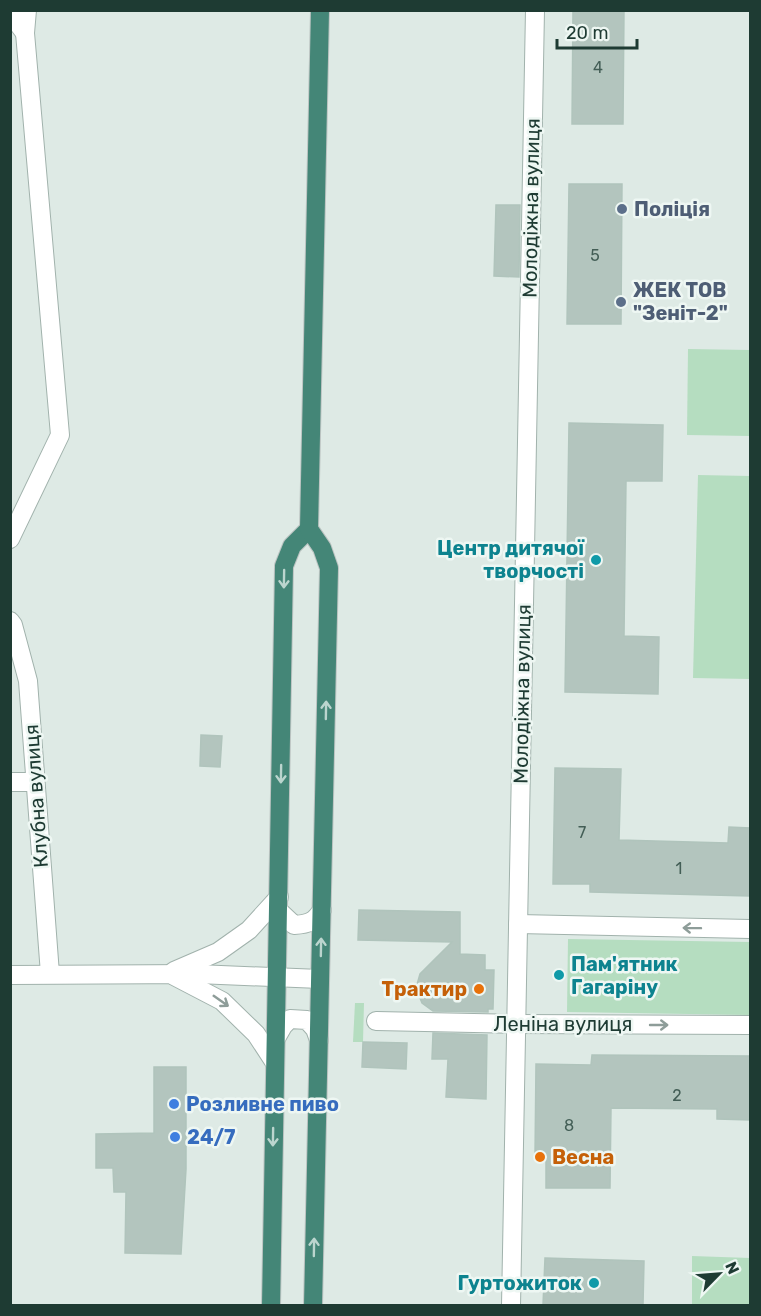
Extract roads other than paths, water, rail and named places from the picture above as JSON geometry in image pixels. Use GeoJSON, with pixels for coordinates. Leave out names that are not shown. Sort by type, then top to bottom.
{"type":"FeatureCollection","features":[{"type":"Feature","properties":{"kind":"highway"},"geometry":{"type":"LineString","coordinates":[[313,1305],[329,568],[322,548],[309,529],[320,10]]}},
{"type":"Feature","properties":{"kind":"highway"},"geometry":{"type":"LineString","coordinates":[[271,1305],[284,566],[292,546],[309,529]]}},
{"type":"Feature","properties":{"kind":"street"},"geometry":{"type":"LineString","coordinates":[[10,539],[60,435],[25,33],[27,10]]}},
{"type":"Feature","properties":{"kind":"street","name":"Молодіжна вулиця"},"geometry":{"type":"LineString","coordinates":[[511,1305],[534,10]]}},
{"type":"Feature","properties":{"kind":"street"},"geometry":{"type":"LineString","coordinates":[[10,13],[25,33]]}},
{"type":"Feature","properties":{"kind":"street","name":"Клубна вулиця"},"geometry":{"type":"LineString","coordinates":[[10,621],[13,624],[28,681],[50,974]]}},
{"type":"Feature","properties":{"kind":"street"},"geometry":{"type":"LineString","coordinates":[[10,783],[35,782]]}},
{"type":"Feature","properties":{"kind":"street"},"geometry":{"type":"LineString","coordinates":[[170,974],[218,952],[249,930],[279,903],[294,925],[308,924],[315,920],[322,910]]}},
{"type":"Feature","properties":{"kind":"street"},"geometry":{"type":"LineString","coordinates":[[518,924],[750,929]]}},
{"type":"Feature","properties":{"kind":"street"},"geometry":{"type":"LineString","coordinates":[[170,974],[222,1000],[256,1034],[275,1063]]}},
{"type":"Feature","properties":{"kind":"street"},"geometry":{"type":"LineString","coordinates":[[10,975],[170,974],[320,979]]}},
{"type":"Feature","properties":{"kind":"street"},"geometry":{"type":"LineString","coordinates":[[275,1040],[283,1026],[290,1020],[307,1020],[315,1029],[319,1040]]}},
{"type":"Feature","properties":{"kind":"street","name":"Леніна вулиця"},"geometry":{"type":"LineString","coordinates":[[376,1021],[750,1025]]}},
{"type":"Feature","properties":{"kind":"place","name":"Поліція"},"geometry":{"type":"Point","coordinates":[622,209]}},
{"type":"Feature","properties":{"kind":"place","name":"ЖЕК ТОВ \"Зеніт-2\""},"geometry":{"type":"Point","coordinates":[621,302]}},
{"type":"Feature","properties":{"kind":"place","name":"Центр дитячої творчості"},"geometry":{"type":"Point","coordinates":[596,560]}},
{"type":"Feature","properties":{"kind":"place","name":"Пам'ятник Гагаріну"},"geometry":{"type":"Point","coordinates":[559,975]}},
{"type":"Feature","properties":{"kind":"place","name":"Трактир"},"geometry":{"type":"Point","coordinates":[479,989]}},
{"type":"Feature","properties":{"kind":"place","name":"Розливне пиво"},"geometry":{"type":"Point","coordinates":[174,1104]}},
{"type":"Feature","properties":{"kind":"place","name":"24/7"},"geometry":{"type":"Point","coordinates":[175,1137]}},
{"type":"Feature","properties":{"kind":"place","name":"Весна"},"geometry":{"type":"Point","coordinates":[540,1157]}},
{"type":"Feature","properties":{"kind":"place","name":"Гуртожиток"},"geometry":{"type":"Point","coordinates":[594,1283]}}]}
